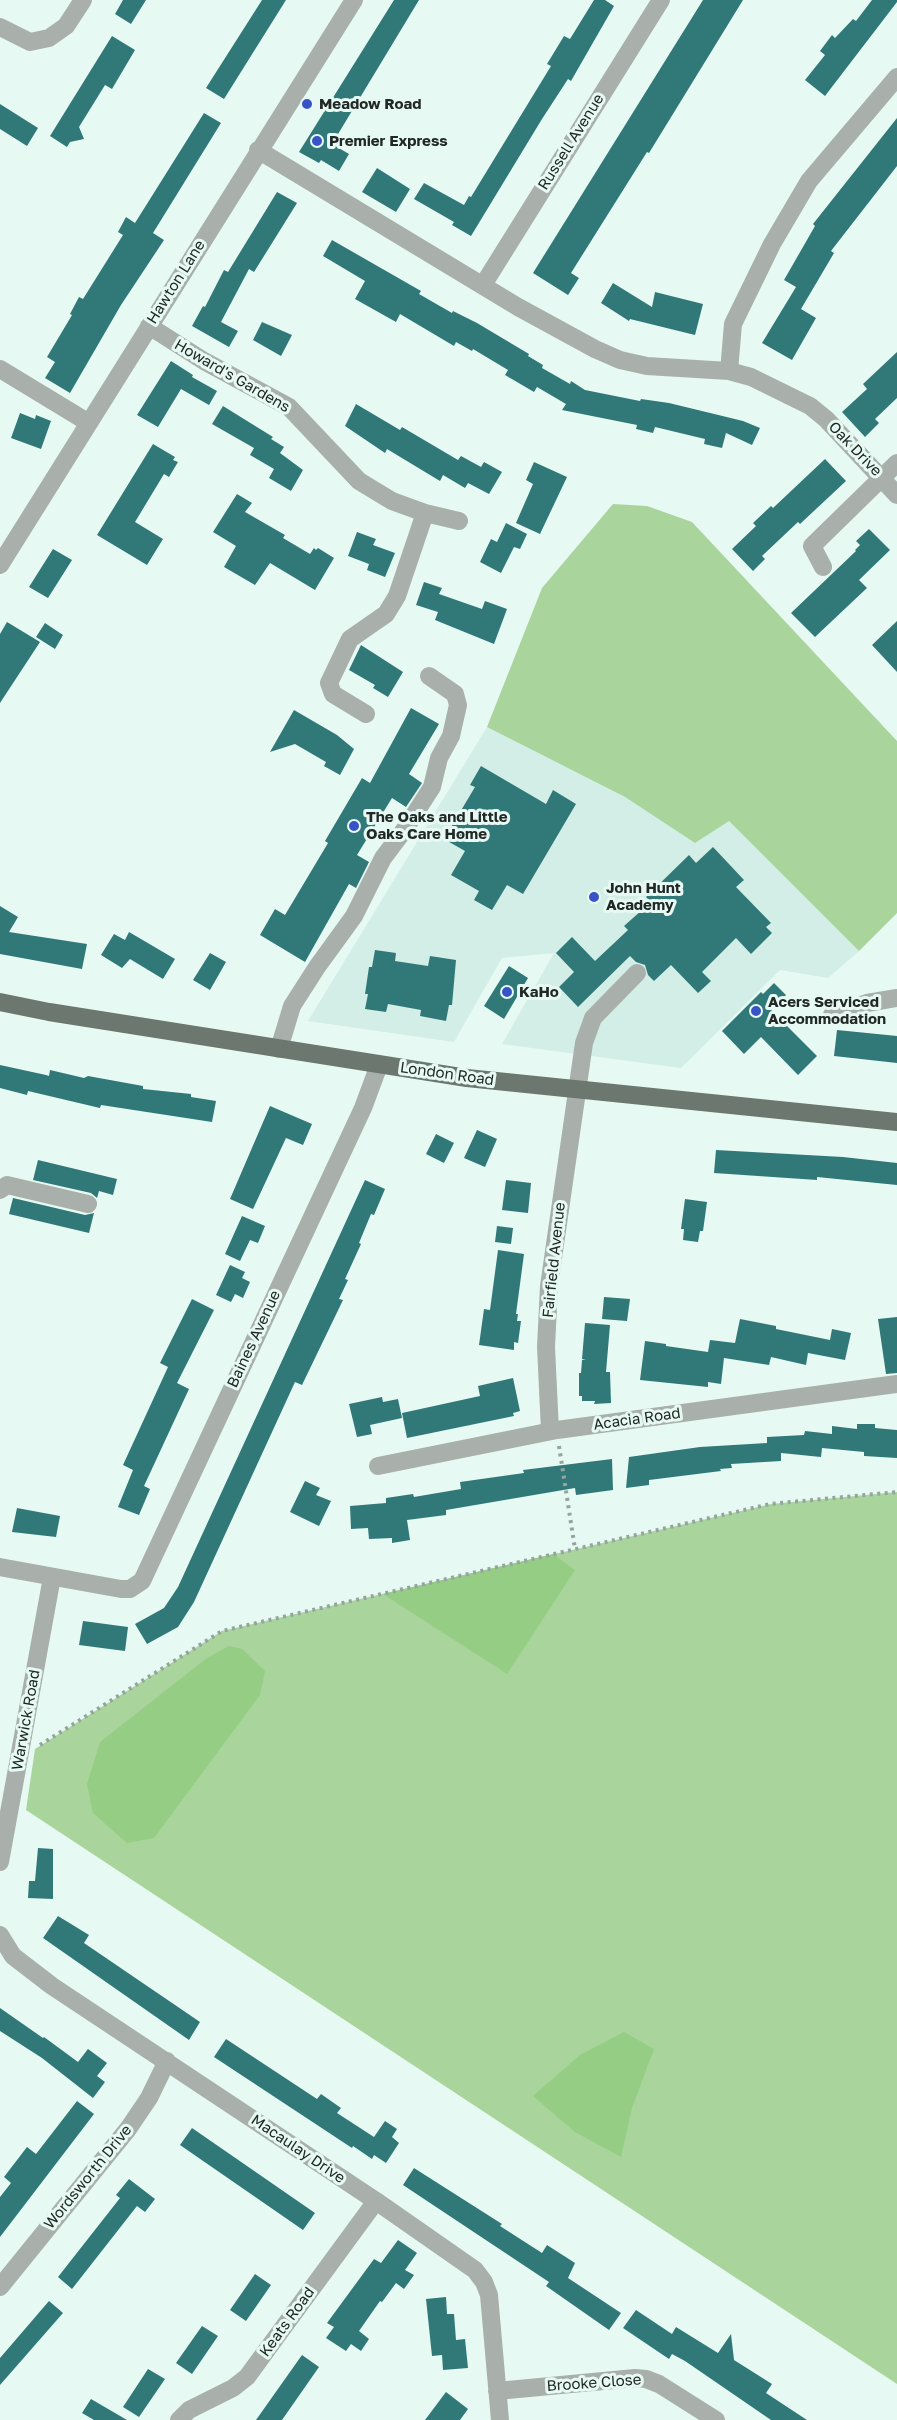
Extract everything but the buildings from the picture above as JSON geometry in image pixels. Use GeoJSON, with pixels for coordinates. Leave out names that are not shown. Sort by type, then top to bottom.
{"type":"FeatureCollection","features":[{"type":"Feature","properties":{"kind":"main road","name":"London Road"},"geometry":{"type":"LineString","coordinates":[[0,1002],[467,1078],[575,1091],[897,1122]]}},
{"type":"Feature","properties":{"kind":"street"},"geometry":{"type":"LineString","coordinates":[[0,27],[30,42],[49,38],[66,26],[83,0]]}},
{"type":"Feature","properties":{"kind":"street","name":"Hawton Lane"},"geometry":{"type":"LineString","coordinates":[[0,565],[354,0]]}},
{"type":"Feature","properties":{"kind":"street","name":"Russell Avenue"},"geometry":{"type":"LineString","coordinates":[[483,285],[661,0]]}},
{"type":"Feature","properties":{"kind":"street"},"geometry":{"type":"LineString","coordinates":[[258,150],[565,334],[620,360],[669,369],[729,372],[733,324],[772,244],[809,181],[897,77]]}},
{"type":"Feature","properties":{"kind":"street","name":"Howard's Gardens"},"geometry":{"type":"LineString","coordinates":[[149,326],[204,361],[289,407],[305,421],[334,457],[359,481],[392,501],[425,513],[459,521]]}},
{"type":"Feature","properties":{"kind":"street"},"geometry":{"type":"LineString","coordinates":[[0,369],[89,423]]}},
{"type":"Feature","properties":{"kind":"street","name":"Oak Drive"},"geometry":{"type":"LineString","coordinates":[[729,372],[751,377],[810,406],[826,419],[897,495]]}},
{"type":"Feature","properties":{"kind":"street"},"geometry":{"type":"LineString","coordinates":[[823,567],[803,544],[897,463]]}},
{"type":"Feature","properties":{"kind":"street"},"geometry":{"type":"LineString","coordinates":[[366,714],[333,694],[329,683],[350,639],[386,614],[397,596],[425,513]]}},
{"type":"Feature","properties":{"kind":"street"},"geometry":{"type":"LineString","coordinates":[[279,1049],[292,1006],[354,916],[383,858],[432,787],[439,758],[451,736],[458,705],[455,694],[429,676]]}},
{"type":"Feature","properties":{"kind":"street","name":"Fairfield Avenue"},"geometry":{"type":"LineString","coordinates":[[553,1431],[547,1315],[575,1091],[584,1043],[593,1018],[637,973]]}},
{"type":"Feature","properties":{"kind":"street"},"geometry":{"type":"LineString","coordinates":[[832,1016],[867,1003],[897,998]]}},
{"type":"Feature","properties":{"kind":"street","name":"Baines Avenue"},"geometry":{"type":"LineString","coordinates":[[52,1577],[109,1587],[130,1588],[137,1586],[146,1574],[363,1108],[379,1065]]}},
{"type":"Feature","properties":{"kind":"street"},"geometry":{"type":"LineString","coordinates":[[0,1190],[7,1185],[88,1204]]}},
{"type":"Feature","properties":{"kind":"street","name":"Acacia Road"},"geometry":{"type":"LineString","coordinates":[[378,1466],[553,1431],[897,1384]]}},
{"type":"Feature","properties":{"kind":"street"},"geometry":{"type":"LineString","coordinates":[[0,1567],[52,1577]]}},
{"type":"Feature","properties":{"kind":"street","name":"Warwick Road"},"geometry":{"type":"LineString","coordinates":[[0,1862],[52,1577]]}},
{"type":"Feature","properties":{"kind":"street","name":"Macaulay Drive"},"geometry":{"type":"LineString","coordinates":[[0,1935],[13,1956],[21,1963],[475,2270],[484,2282],[489,2295],[500,2420]]}},
{"type":"Feature","properties":{"kind":"street","name":"Wordsworth Drive"},"geometry":{"type":"LineString","coordinates":[[0,2288],[142,2110],[167,2061]]}},
{"type":"Feature","properties":{"kind":"street","name":"Keats Road"},"geometry":{"type":"LineString","coordinates":[[179,2420],[189,2410],[233,2388],[247,2378],[376,2201]]}},
{"type":"Feature","properties":{"kind":"street","name":"Brooke Close"},"geometry":{"type":"LineString","coordinates":[[497,2391],[635,2378],[646,2379],[659,2384],[716,2420]]}},
{"type":"Feature","properties":{"kind":"path"},"geometry":{"type":"LineString","coordinates":[[553,1431],[575,1549]]}},
{"type":"Feature","properties":{"kind":"path"},"geometry":{"type":"LineString","coordinates":[[35,1749],[222,1631],[770,1504],[897,1492]]}},
{"type":"Feature","properties":{"kind":"shaded area","name":"John Hunt Academy"},"geometry":{"type":"Polygon","coordinates":[[[487,727],[625,797],[695,843],[728,820],[859,951],[828,978],[780,970],[681,1068],[502,1044],[554,953],[502,958],[454,1042],[308,1021],[487,727]]]}},
{"type":"Feature","properties":{"kind":"green space"},"geometry":{"type":"Polygon","coordinates":[[[613,504],[647,506],[692,522],[897,741],[897,913],[859,951],[729,821],[695,843],[625,797],[487,727],[542,588],[613,504]]]}},
{"type":"Feature","properties":{"kind":"green space"},"geometry":{"type":"Polygon","coordinates":[[[897,1492],[897,2384],[26,1810],[35,1749],[222,1631],[771,1504],[897,1492]]]}},
{"type":"Feature","properties":{"kind":"green space"},"geometry":{"type":"Polygon","coordinates":[[[553,1554],[575,1570],[507,1674],[383,1594],[553,1554]]]}},
{"type":"Feature","properties":{"kind":"green space"},"geometry":{"type":"Polygon","coordinates":[[[229,1646],[242,1649],[265,1671],[260,1695],[154,1838],[127,1843],[93,1813],[87,1784],[100,1742],[207,1658],[229,1646]]]}},
{"type":"Feature","properties":{"kind":"green space"},"geometry":{"type":"Polygon","coordinates":[[[624,2032],[654,2049],[632,2108],[621,2157],[575,2132],[533,2096],[580,2055],[624,2032]]]}},
{"type":"Feature","properties":{"kind":"place","name":"Meadow Road"},"geometry":{"type":"Point","coordinates":[307,104]}},
{"type":"Feature","properties":{"kind":"place","name":"Premier Express"},"geometry":{"type":"Point","coordinates":[317,141]}},
{"type":"Feature","properties":{"kind":"place","name":"The Oaks and Little Oaks Care Home"},"geometry":{"type":"Point","coordinates":[354,826]}},
{"type":"Feature","properties":{"kind":"place","name":"John Hunt Academy"},"geometry":{"type":"Point","coordinates":[594,897]}},
{"type":"Feature","properties":{"kind":"place","name":"KaHo"},"geometry":{"type":"Point","coordinates":[507,992]}},
{"type":"Feature","properties":{"kind":"place","name":"Acers Serviced Accommodation"},"geometry":{"type":"Point","coordinates":[756,1011]}}]}
